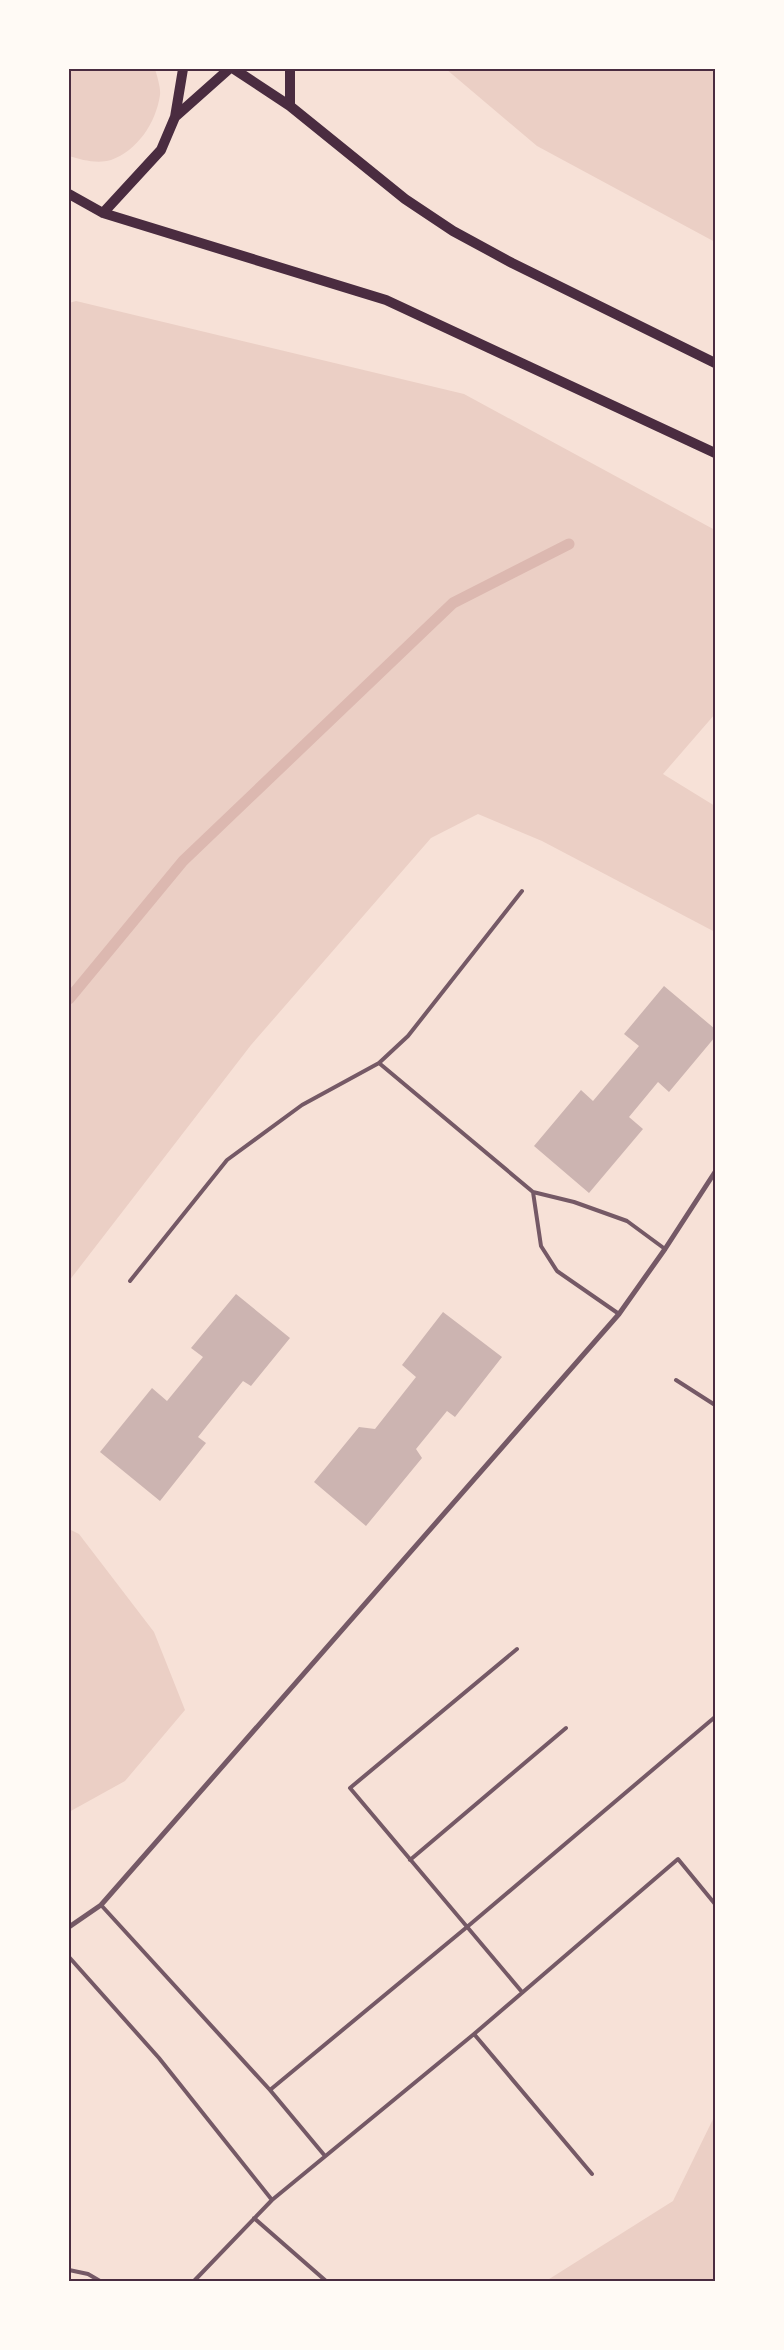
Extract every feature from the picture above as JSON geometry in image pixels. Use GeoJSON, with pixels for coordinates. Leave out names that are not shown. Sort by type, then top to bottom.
{"type":"FeatureCollection","features":[{"type":"Feature","properties":{"kind":"main road"},"geometry":{"type":"LineString","coordinates":[[104,212],[161,150],[175,117],[183,69]]}},
{"type":"Feature","properties":{"kind":"main road"},"geometry":{"type":"LineString","coordinates":[[175,117],[229,69]]}},
{"type":"Feature","properties":{"kind":"main road"},"geometry":{"type":"LineString","coordinates":[[234,69],[290,106],[405,199],[453,231],[512,263],[715,363]]}},
{"type":"Feature","properties":{"kind":"main road"},"geometry":{"type":"LineString","coordinates":[[290,69],[290,106]]}},
{"type":"Feature","properties":{"kind":"main road"},"geometry":{"type":"LineString","coordinates":[[69,194],[104,212],[386,300],[715,453]]}},
{"type":"Feature","properties":{"kind":"street"},"geometry":{"type":"LineString","coordinates":[[69,1927],[101,1905],[618,1314],[665,1249],[715,1172]]}},
{"type":"Feature","properties":{"kind":"lane"},"geometry":{"type":"LineString","coordinates":[[130,1281],[227,1160],[302,1105],[380,1063],[408,1036],[522,891]]}},
{"type":"Feature","properties":{"kind":"lane"},"geometry":{"type":"LineString","coordinates":[[380,1063],[533,1192],[574,1202],[627,1221],[665,1249]]}},
{"type":"Feature","properties":{"kind":"lane"},"geometry":{"type":"LineString","coordinates":[[533,1192],[541,1246],[556,1271],[618,1314]]}},
{"type":"Feature","properties":{"kind":"lane"},"geometry":{"type":"LineString","coordinates":[[676,1380],[715,1404]]}},
{"type":"Feature","properties":{"kind":"lane"},"geometry":{"type":"LineString","coordinates":[[517,1649],[350,1788],[522,1992]]}},
{"type":"Feature","properties":{"kind":"lane"},"geometry":{"type":"LineString","coordinates":[[270,2090],[467,1927],[715,1717]]}},
{"type":"Feature","properties":{"kind":"lane"},"geometry":{"type":"LineString","coordinates":[[410,1860],[566,1728]]}},
{"type":"Feature","properties":{"kind":"lane"},"geometry":{"type":"LineString","coordinates":[[194,2281],[272,2200],[474,2034],[678,1859],[715,1904]]}},
{"type":"Feature","properties":{"kind":"lane"},"geometry":{"type":"LineString","coordinates":[[101,1905],[270,2090],[325,2156]]}},
{"type":"Feature","properties":{"kind":"lane"},"geometry":{"type":"LineString","coordinates":[[69,1957],[159,2058],[272,2200]]}},
{"type":"Feature","properties":{"kind":"lane"},"geometry":{"type":"LineString","coordinates":[[474,2034],[592,2174]]}},
{"type":"Feature","properties":{"kind":"lane"},"geometry":{"type":"LineString","coordinates":[[254,2218],[326,2281]]}},
{"type":"Feature","properties":{"kind":"lane"},"geometry":{"type":"LineString","coordinates":[[69,2270],[88,2274],[100,2281]]}},
{"type":"Feature","properties":{"kind":"shaded area"},"geometry":{"type":"Polygon","coordinates":[[[69,69],[155,69],[160,92],[154,116],[144,135],[120,156],[111,160],[95,162],[69,156],[69,69]]]}},
{"type":"Feature","properties":{"kind":"shaded area"},"geometry":{"type":"Polygon","coordinates":[[[446,69],[715,69],[715,242],[537,146],[446,69]]]}},
{"type":"Feature","properties":{"kind":"shaded area"},"geometry":{"type":"Polygon","coordinates":[[[76,301],[464,394],[715,530],[715,714],[663,774],[715,806],[715,932],[542,841],[478,814],[431,838],[251,1045],[69,1281],[69,303],[76,301]]]}},
{"type":"Feature","properties":{"kind":"shaded area"},"geometry":{"type":"Polygon","coordinates":[[[69,1529],[79,1534],[154,1632],[185,1710],[125,1781],[69,1812],[69,1529]]]}},
{"type":"Feature","properties":{"kind":"shaded area"},"geometry":{"type":"Polygon","coordinates":[[[715,2115],[715,2281],[546,2281],[673,2201],[715,2115]]]}},
{"type":"Feature","properties":{"kind":"building"},"geometry":{"type":"Polygon","coordinates":[[[664,986],[715,1029],[715,1037],[669,1092],[658,1082],[629,1117],[643,1129],[589,1193],[534,1146],[581,1090],[593,1101],[639,1046],[624,1034],[664,986]]]}},
{"type":"Feature","properties":{"kind":"building"},"geometry":{"type":"Polygon","coordinates":[[[236,1294],[290,1338],[251,1386],[243,1381],[198,1437],[206,1443],[160,1501],[100,1452],[152,1388],[167,1401],[203,1357],[191,1348],[236,1294]]]}},
{"type":"Feature","properties":{"kind":"building"},"geometry":{"type":"Polygon","coordinates":[[[443,1312],[502,1357],[455,1417],[447,1411],[416,1449],[422,1458],[366,1526],[314,1482],[359,1427],[375,1429],[416,1377],[402,1365],[443,1312]]]}},
{"type":"Feature","properties":{"kind":"waterway"},"geometry":{"type":"LineString","coordinates":[[69,999],[183,861],[453,603],[569,544]]}}]}
